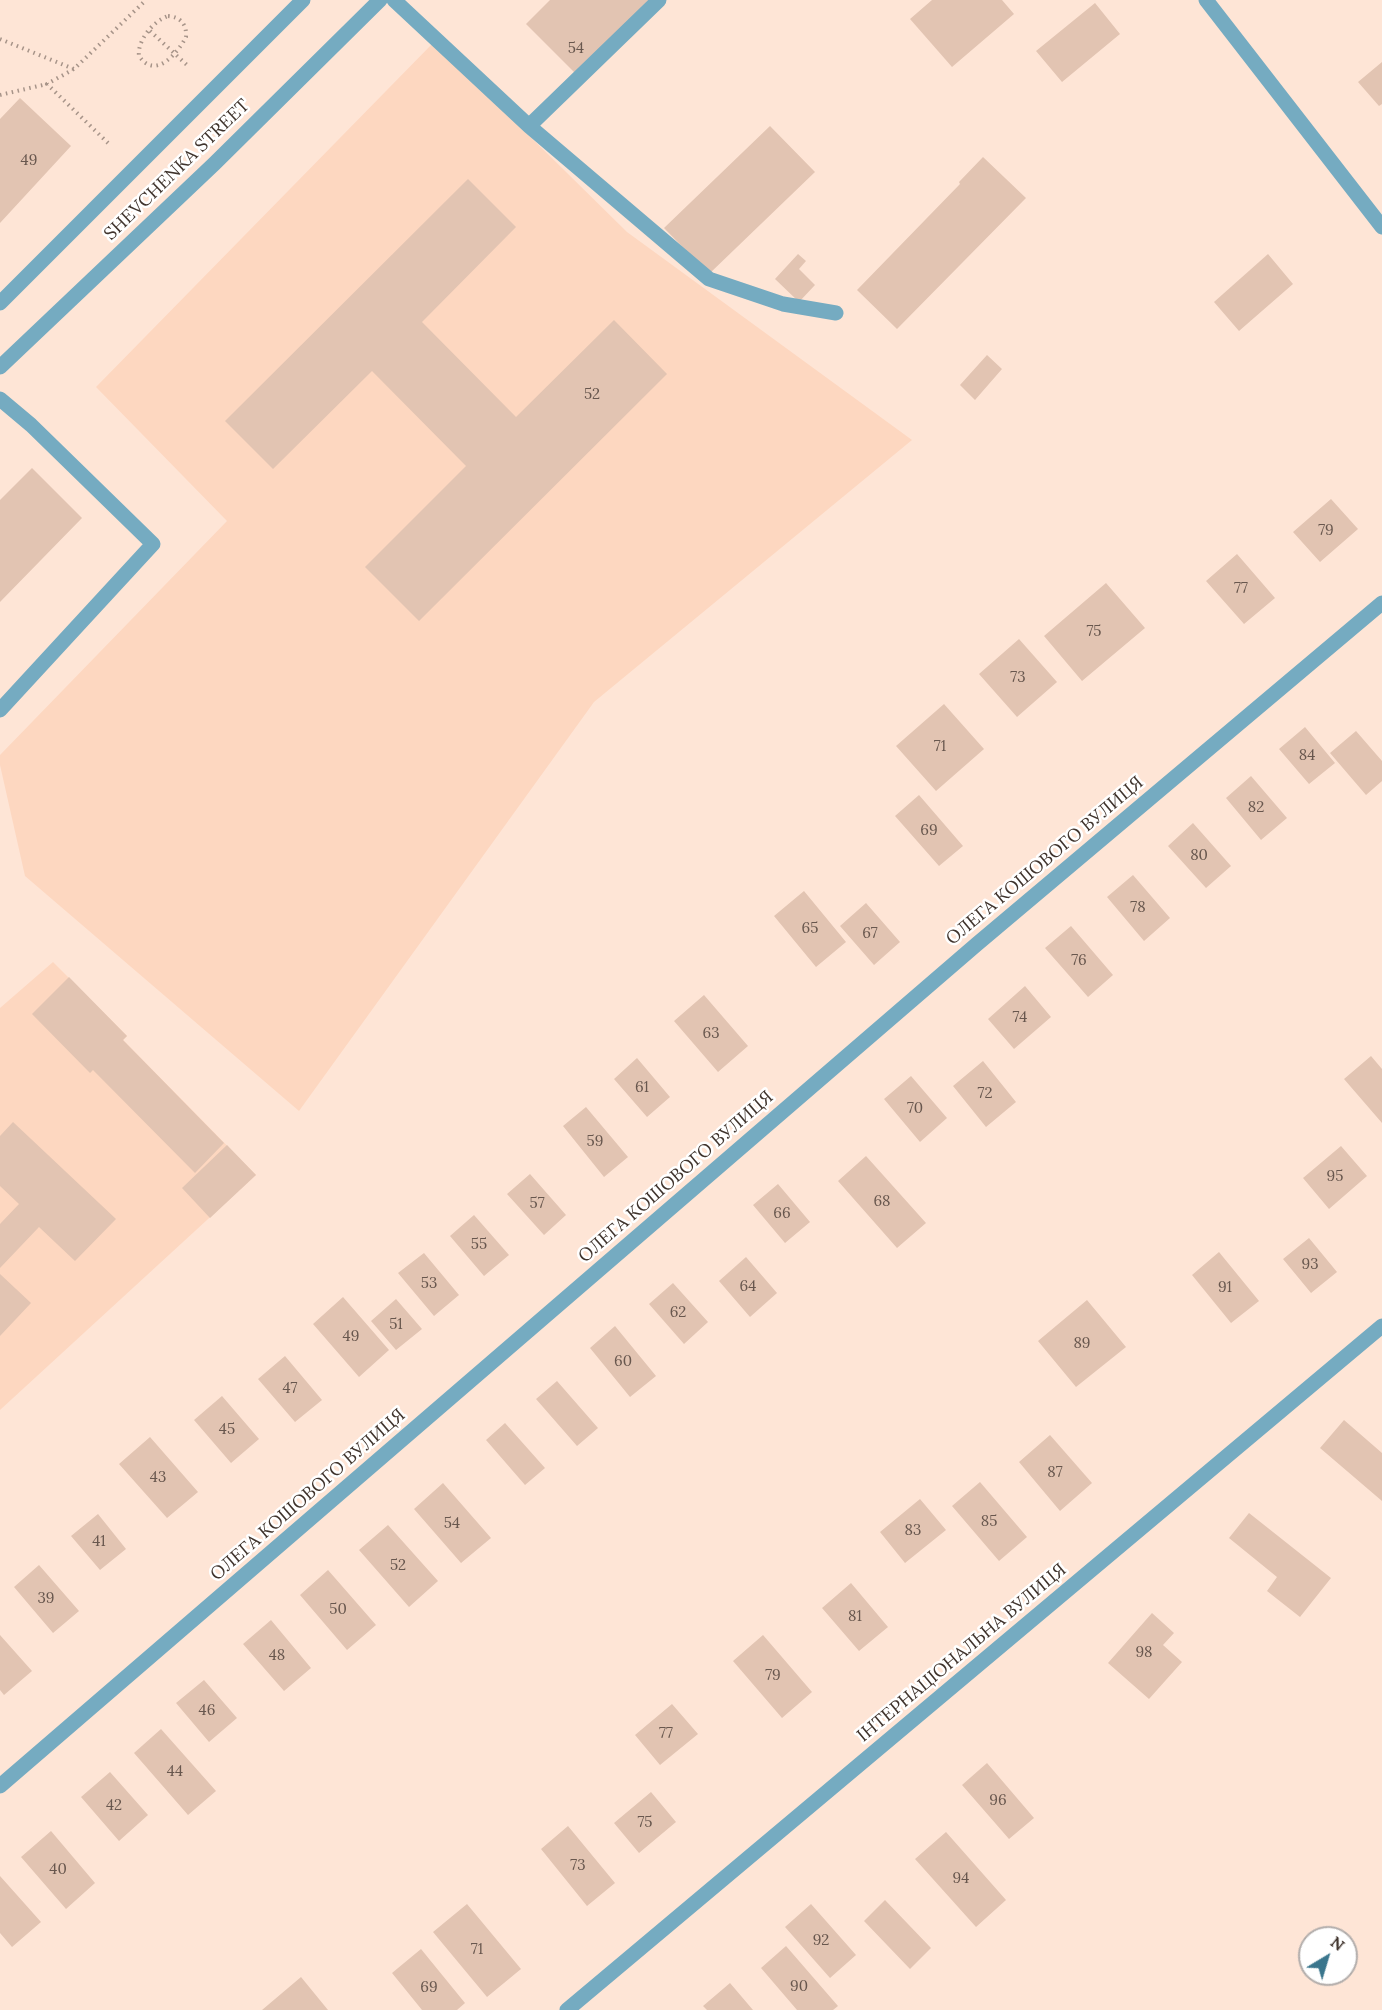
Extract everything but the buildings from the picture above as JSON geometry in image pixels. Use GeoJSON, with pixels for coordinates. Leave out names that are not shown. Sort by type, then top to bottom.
{"type":"FeatureCollection","features":[{"type":"Feature","properties":{"kind":"street","name":"SHEVCHENKA STREET"},"geometry":{"type":"LineString","coordinates":[[0,303],[303,0]]}},
{"type":"Feature","properties":{"kind":"street","name":"SHEVCHENKA STREET"},"geometry":{"type":"LineString","coordinates":[[0,367],[214,164],[380,0]]}},
{"type":"Feature","properties":{"kind":"street"},"geometry":{"type":"LineString","coordinates":[[394,0],[529,126],[709,279],[783,304],[836,314]]}},
{"type":"Feature","properties":{"kind":"street"},"geometry":{"type":"LineString","coordinates":[[529,126],[659,0]]}},
{"type":"Feature","properties":{"kind":"street"},"geometry":{"type":"LineString","coordinates":[[1206,0],[1382,227]]}},
{"type":"Feature","properties":{"kind":"street"},"geometry":{"type":"LineString","coordinates":[[0,399],[31,424],[153,544],[0,710]]}},
{"type":"Feature","properties":{"kind":"street","name":"ОЛЕГА КОШОВОГО ВУЛИЦЯ"},"geometry":{"type":"LineString","coordinates":[[0,1786],[968,951],[1382,603]]}},
{"type":"Feature","properties":{"kind":"street","name":"ІНТЕРНАЦІОНАЛЬНА ВУЛИЦЯ"},"geometry":{"type":"LineString","coordinates":[[567,2010],[1382,1326]]}},
{"type":"Feature","properties":{"kind":"path"},"geometry":{"type":"LineString","coordinates":[[0,95],[47,84],[74,69],[146,0]]}},
{"type":"Feature","properties":{"kind":"path"},"geometry":{"type":"LineString","coordinates":[[168,16],[179,19],[186,30],[186,37],[174,53],[160,66],[153,67],[142,61],[139,56],[139,45],[162,18],[168,16]]}},
{"type":"Feature","properties":{"kind":"path"},"geometry":{"type":"LineString","coordinates":[[150,31],[187,64]]}},
{"type":"Feature","properties":{"kind":"path"},"geometry":{"type":"LineString","coordinates":[[0,39],[74,69]]}},
{"type":"Feature","properties":{"kind":"path"},"geometry":{"type":"LineString","coordinates":[[47,84],[108,143]]}},
{"type":"Feature","properties":{"kind":"shaded area"},"geometry":{"type":"Polygon","coordinates":[[[434,42],[627,232],[912,440],[594,702],[299,1111],[25,876],[0,765],[0,755],[227,521],[96,387],[434,42]]]}},
{"type":"Feature","properties":{"kind":"shaded area"},"geometry":{"type":"Polygon","coordinates":[[[53,962],[127,1036],[123,1040],[256,1175],[0,1410],[0,1008],[53,962]]]}}]}
